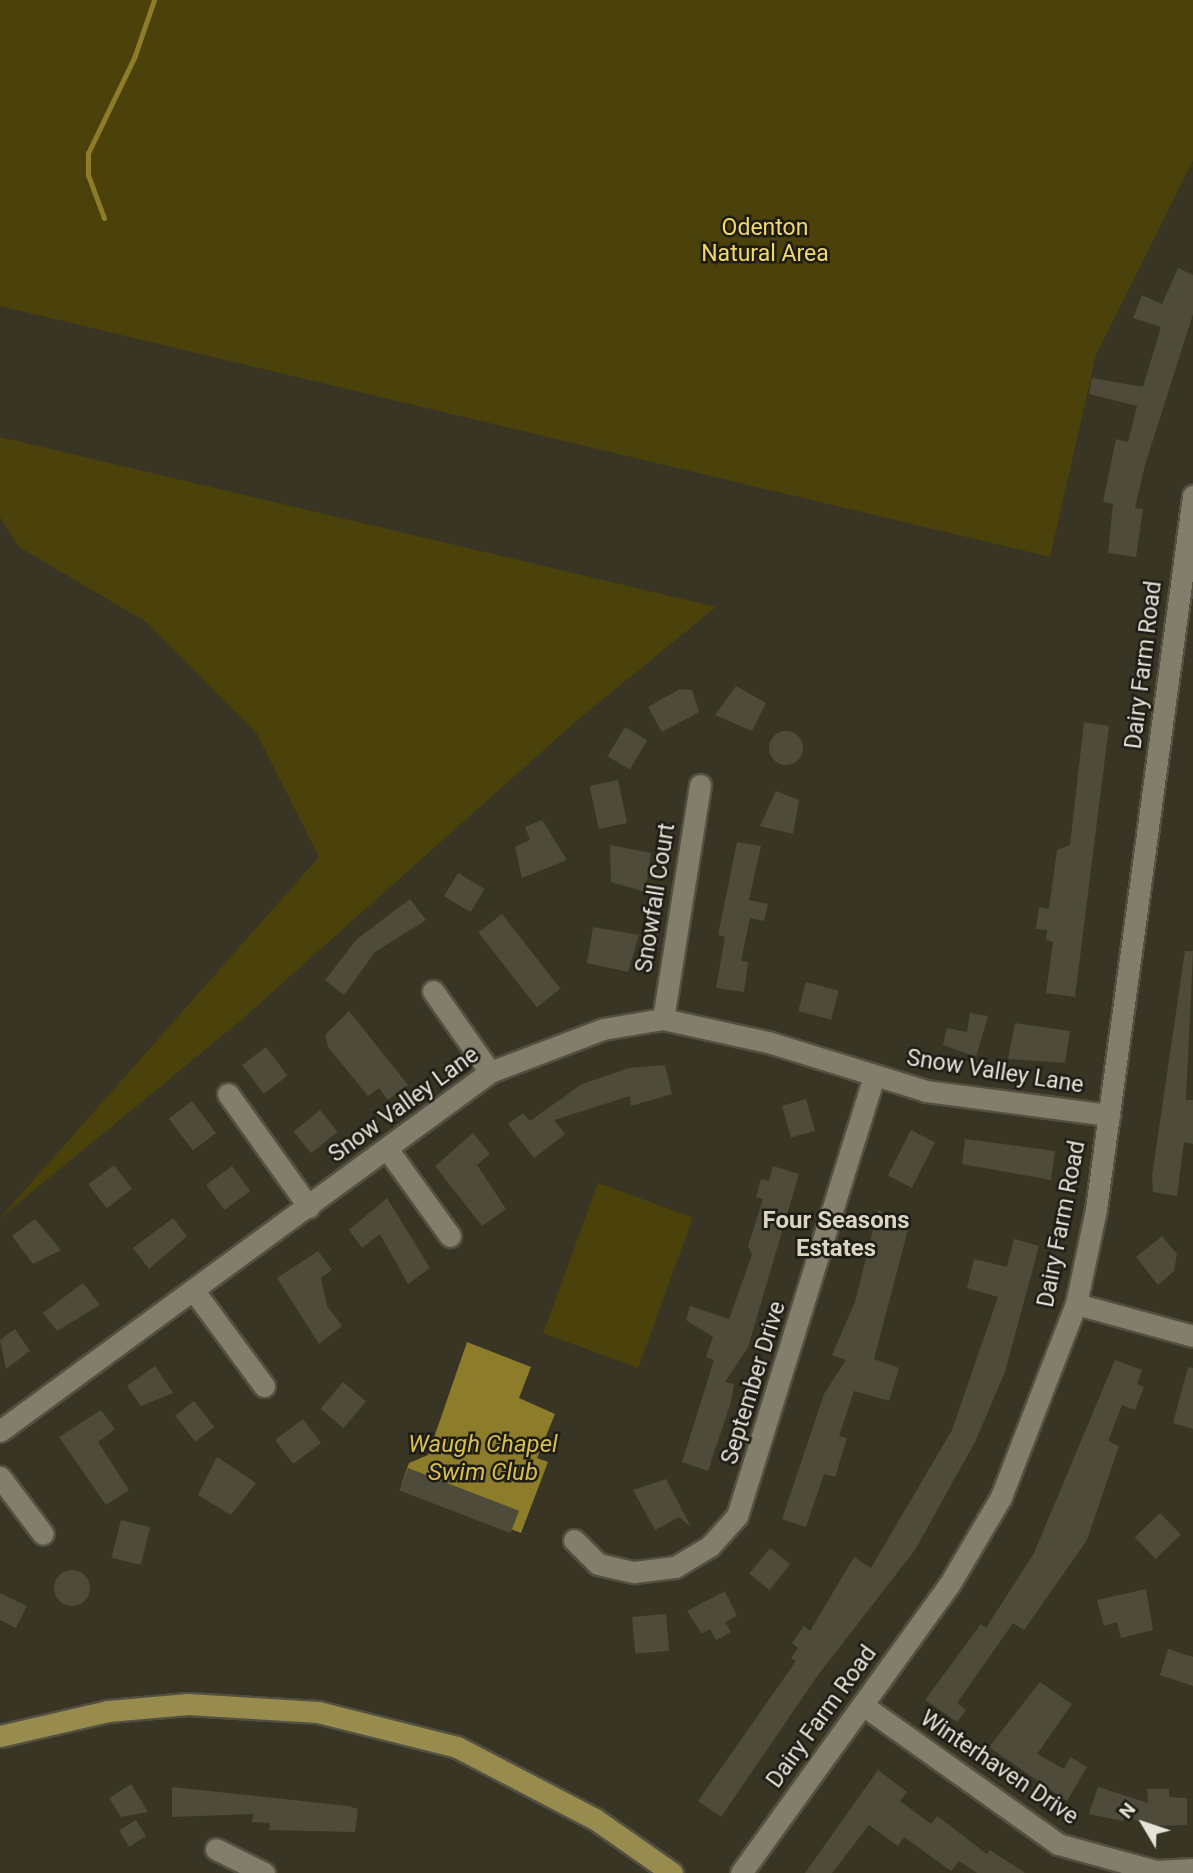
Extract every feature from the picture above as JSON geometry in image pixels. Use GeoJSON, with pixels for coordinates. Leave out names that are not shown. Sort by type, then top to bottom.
{"type":"FeatureCollection","features":[{"type":"Feature","properties":{"kind":"main road"},"geometry":{"type":"LineString","coordinates":[[0,1736],[108,1711],[188,1704],[318,1712],[457,1747],[594,1819],[672,1873]]}},
{"type":"Feature","properties":{"kind":"street","name":"Dairy Farm Road"},"geometry":{"type":"LineString","coordinates":[[741,1873],[949,1585],[1001,1497],[1076,1304],[1109,1115],[1193,496]]}},
{"type":"Feature","properties":{"kind":"street","name":"Snowfall Court"},"geometry":{"type":"LineString","coordinates":[[663,1019],[700,785]]}},
{"type":"Feature","properties":{"kind":"street"},"geometry":{"type":"LineString","coordinates":[[433,991],[490,1072]]}},
{"type":"Feature","properties":{"kind":"street","name":"Snow Valley Lane"},"geometry":{"type":"LineString","coordinates":[[0,1431],[388,1150],[490,1072],[547,1045],[663,1019],[768,1042],[873,1079],[1109,1115]]}},
{"type":"Feature","properties":{"kind":"street","name":"September Drive"},"geometry":{"type":"LineString","coordinates":[[573,1540],[598,1564],[634,1572],[675,1567],[710,1546],[737,1516],[873,1079]]}},
{"type":"Feature","properties":{"kind":"street"},"geometry":{"type":"LineString","coordinates":[[228,1094],[309,1207]]}},
{"type":"Feature","properties":{"kind":"street"},"geometry":{"type":"LineString","coordinates":[[388,1150],[450,1236]]}},
{"type":"Feature","properties":{"kind":"street"},"geometry":{"type":"LineString","coordinates":[[194,1291],[264,1385]]}},
{"type":"Feature","properties":{"kind":"street"},"geometry":{"type":"LineString","coordinates":[[1076,1304],[1193,1336]]}},
{"type":"Feature","properties":{"kind":"street"},"geometry":{"type":"LineString","coordinates":[[0,1477],[43,1534]]}},
{"type":"Feature","properties":{"kind":"street","name":"Winterhaven Drive"},"geometry":{"type":"LineString","coordinates":[[864,1706],[1058,1844],[1156,1871],[1193,1869]]}},
{"type":"Feature","properties":{"kind":"street"},"geometry":{"type":"LineString","coordinates":[[216,1849],[264,1873]]}},
{"type":"Feature","properties":{"kind":"green space","name":"Odenton Natural Area"},"geometry":{"type":"Polygon","coordinates":[[[0,0],[1193,0],[1193,160],[1096,355],[1050,557],[0,306],[0,0]]]}},
{"type":"Feature","properties":{"kind":"green space"},"geometry":{"type":"Polygon","coordinates":[[[0,437],[716,607],[574,723],[239,1022],[0,1218],[319,857],[257,734],[146,622],[19,547],[0,517],[0,437]]]}},
{"type":"Feature","properties":{"kind":"green space"},"geometry":{"type":"Polygon","coordinates":[[[598,1183],[693,1218],[638,1368],[543,1333],[598,1183]]]}},
{"type":"Feature","properties":{"kind":"water","name":"Waugh Chapel Swim Club"},"geometry":{"type":"Polygon","coordinates":[[[467,1342],[531,1367],[519,1398],[555,1414],[537,1458],[548,1462],[521,1533],[401,1486],[409,1463],[428,1455],[467,1342]]]}},
{"type":"Feature","properties":{"kind":"building"},"geometry":{"type":"Polygon","coordinates":[[[1178,268],[1193,275],[1193,314],[1145,465],[1135,508],[1143,509],[1136,557],[1108,553],[1113,504],[1103,502],[1116,439],[1128,442],[1137,406],[1089,394],[1092,378],[1143,387],[1161,327],[1133,318],[1142,295],[1162,304],[1178,268]]]}},
{"type":"Feature","properties":{"kind":"building"},"geometry":{"type":"Polygon","coordinates":[[[736,686],[766,703],[752,731],[715,715],[736,686]]]}},
{"type":"Feature","properties":{"kind":"building"},"geometry":{"type":"Polygon","coordinates":[[[680,689],[692,690],[699,712],[662,732],[648,707],[680,689]]]}},
{"type":"Feature","properties":{"kind":"building"},"geometry":{"type":"Polygon","coordinates":[[[1084,722],[1109,726],[1075,997],[1046,993],[1053,942],[1046,940],[1047,930],[1036,929],[1039,907],[1049,909],[1057,850],[1070,845],[1084,722]]]}},
{"type":"Feature","properties":{"kind":"building"},"geometry":{"type":"Polygon","coordinates":[[[625,727],[647,740],[630,770],[607,756],[625,727]]]}},
{"type":"Feature","properties":{"kind":"building"},"geometry":{"type":"Polygon","coordinates":[[[786,731],[798,736],[803,748],[798,760],[786,765],[774,760],[769,748],[774,736],[786,731]]]}},
{"type":"Feature","properties":{"kind":"building"},"geometry":{"type":"Polygon","coordinates":[[[618,780],[627,823],[599,829],[590,786],[618,780]]]}},
{"type":"Feature","properties":{"kind":"building"},"geometry":{"type":"Polygon","coordinates":[[[776,791],[799,800],[793,834],[760,826],[776,791]]]}},
{"type":"Feature","properties":{"kind":"building"},"geometry":{"type":"Polygon","coordinates":[[[542,820],[567,860],[522,878],[515,847],[530,840],[525,827],[542,820]]]}},
{"type":"Feature","properties":{"kind":"building"},"geometry":{"type":"Polygon","coordinates":[[[737,842],[761,846],[749,900],[768,904],[764,921],[750,918],[741,961],[748,962],[744,992],[716,988],[725,937],[718,935],[737,842]]]}},
{"type":"Feature","properties":{"kind":"building"},"geometry":{"type":"Polygon","coordinates":[[[610,845],[651,853],[645,892],[611,882],[610,845]]]}},
{"type":"Feature","properties":{"kind":"building"},"geometry":{"type":"Polygon","coordinates":[[[458,873],[485,889],[471,912],[444,896],[458,873]]]}},
{"type":"Feature","properties":{"kind":"building"},"geometry":{"type":"Polygon","coordinates":[[[410,899],[426,920],[375,952],[344,995],[325,980],[357,939],[410,899]]]}},
{"type":"Feature","properties":{"kind":"building"},"geometry":{"type":"Polygon","coordinates":[[[502,914],[560,989],[537,1007],[478,932],[502,914]]]}},
{"type":"Feature","properties":{"kind":"building"},"geometry":{"type":"Polygon","coordinates":[[[593,927],[639,935],[628,972],[587,963],[593,927]]]}},
{"type":"Feature","properties":{"kind":"building"},"geometry":{"type":"Polygon","coordinates":[[[1185,951],[1193,951],[1186,1100],[1193,1100],[1193,1144],[1184,1142],[1177,1196],[1153,1192],[1152,1176],[1185,951]]]}},
{"type":"Feature","properties":{"kind":"building"},"geometry":{"type":"Polygon","coordinates":[[[806,982],[839,991],[831,1020],[798,1011],[806,982]]]}},
{"type":"Feature","properties":{"kind":"building"},"geometry":{"type":"Polygon","coordinates":[[[349,1011],[408,1085],[388,1100],[379,1088],[368,1096],[328,1047],[325,1035],[349,1011]]]}},
{"type":"Feature","properties":{"kind":"building"},"geometry":{"type":"Polygon","coordinates":[[[970,1013],[988,1016],[976,1057],[943,1045],[947,1028],[967,1032],[970,1013]]]}},
{"type":"Feature","properties":{"kind":"building"},"geometry":{"type":"Polygon","coordinates":[[[1015,1023],[1070,1031],[1065,1063],[1008,1059],[1015,1023]]]}},
{"type":"Feature","properties":{"kind":"building"},"geometry":{"type":"Polygon","coordinates":[[[266,1047],[288,1076],[264,1094],[242,1065],[266,1047]]]}},
{"type":"Feature","properties":{"kind":"building"},"geometry":{"type":"Polygon","coordinates":[[[665,1065],[672,1094],[631,1106],[630,1096],[554,1120],[565,1134],[534,1158],[508,1124],[523,1113],[530,1121],[582,1084],[629,1068],[665,1065]]]}},
{"type":"Feature","properties":{"kind":"building"},"geometry":{"type":"Polygon","coordinates":[[[806,1099],[815,1131],[791,1138],[782,1106],[806,1099]]]}},
{"type":"Feature","properties":{"kind":"building"},"geometry":{"type":"Polygon","coordinates":[[[192,1101],[216,1133],[193,1150],[169,1118],[192,1101]]]}},
{"type":"Feature","properties":{"kind":"building"},"geometry":{"type":"Polygon","coordinates":[[[320,1110],[338,1132],[311,1153],[294,1131],[320,1110]]]}},
{"type":"Feature","properties":{"kind":"building"},"geometry":{"type":"Polygon","coordinates":[[[911,1130],[935,1142],[912,1188],[888,1175],[911,1130]]]}},
{"type":"Feature","properties":{"kind":"building"},"geometry":{"type":"Polygon","coordinates":[[[473,1133],[490,1154],[477,1165],[506,1209],[482,1226],[435,1166],[473,1133]]]}},
{"type":"Feature","properties":{"kind":"building"},"geometry":{"type":"Polygon","coordinates":[[[965,1139],[1055,1151],[1051,1180],[962,1164],[965,1139]]]}},
{"type":"Feature","properties":{"kind":"building"},"geometry":{"type":"Polygon","coordinates":[[[114,1165],[132,1189],[106,1208],[88,1184],[114,1165]]]}},
{"type":"Feature","properties":{"kind":"building"},"geometry":{"type":"Polygon","coordinates":[[[232,1166],[250,1191],[224,1210],[206,1185],[232,1166]]]}},
{"type":"Feature","properties":{"kind":"building"},"geometry":{"type":"Polygon","coordinates":[[[773,1166],[799,1174],[748,1347],[725,1382],[734,1384],[731,1402],[708,1471],[682,1462],[714,1360],[706,1357],[713,1337],[686,1320],[690,1306],[729,1319],[752,1255],[748,1246],[763,1199],[756,1197],[761,1179],[769,1181],[773,1166]]]}},
{"type":"Feature","properties":{"kind":"building"},"geometry":{"type":"Polygon","coordinates":[[[387,1198],[430,1268],[408,1284],[380,1234],[362,1248],[349,1230],[387,1198]]]}},
{"type":"Feature","properties":{"kind":"building"},"geometry":{"type":"Polygon","coordinates":[[[878,1210],[910,1222],[874,1359],[899,1368],[889,1401],[854,1391],[839,1436],[847,1438],[835,1477],[824,1474],[806,1527],[782,1519],[824,1394],[846,1360],[832,1355],[855,1302],[878,1210]]]}},
{"type":"Feature","properties":{"kind":"building"},"geometry":{"type":"Polygon","coordinates":[[[173,1218],[187,1236],[149,1269],[133,1248],[173,1218]]]}},
{"type":"Feature","properties":{"kind":"building"},"geometry":{"type":"Polygon","coordinates":[[[35,1219],[61,1250],[33,1264],[12,1236],[35,1219]]]}},
{"type":"Feature","properties":{"kind":"building"},"geometry":{"type":"Polygon","coordinates":[[[1162,1236],[1177,1254],[1174,1271],[1158,1285],[1136,1257],[1162,1236]]]}},
{"type":"Feature","properties":{"kind":"building"},"geometry":{"type":"Polygon","coordinates":[[[1014,1239],[1039,1246],[1005,1372],[976,1440],[915,1550],[818,1675],[721,1817],[698,1801],[796,1661],[791,1658],[798,1648],[792,1643],[804,1626],[810,1631],[854,1557],[871,1568],[952,1430],[998,1297],[967,1288],[974,1259],[1007,1267],[1014,1239]]]}},
{"type":"Feature","properties":{"kind":"building"},"geometry":{"type":"Polygon","coordinates":[[[318,1251],[332,1270],[321,1278],[327,1306],[342,1326],[319,1344],[277,1278],[318,1251]]]}},
{"type":"Feature","properties":{"kind":"building"},"geometry":{"type":"Polygon","coordinates":[[[83,1283],[100,1305],[57,1331],[43,1313],[83,1283]]]}},
{"type":"Feature","properties":{"kind":"building"},"geometry":{"type":"Polygon","coordinates":[[[15,1329],[30,1351],[6,1369],[0,1340],[15,1329]]]}},
{"type":"Feature","properties":{"kind":"building"},"geometry":{"type":"Polygon","coordinates":[[[1115,1360],[1142,1370],[1137,1384],[1144,1387],[1135,1410],[1122,1405],[1108,1441],[1119,1446],[1087,1540],[1024,1630],[1013,1623],[957,1703],[966,1710],[957,1722],[925,1700],[981,1624],[986,1628],[1034,1553],[1115,1360]]]}},
{"type":"Feature","properties":{"kind":"building"},"geometry":{"type":"Polygon","coordinates":[[[155,1366],[173,1393],[141,1406],[127,1386],[155,1366]]]}},
{"type":"Feature","properties":{"kind":"building"},"geometry":{"type":"Polygon","coordinates":[[[1188,1367],[1193,1368],[1193,1429],[1173,1423],[1188,1367]]]}},
{"type":"Feature","properties":{"kind":"building"},"geometry":{"type":"Polygon","coordinates":[[[343,1382],[366,1401],[343,1428],[321,1409],[343,1382]]]}},
{"type":"Feature","properties":{"kind":"building"},"geometry":{"type":"Polygon","coordinates":[[[194,1401],[214,1427],[195,1442],[175,1416],[194,1401]]]}},
{"type":"Feature","properties":{"kind":"building"},"geometry":{"type":"Polygon","coordinates":[[[101,1410],[115,1429],[98,1442],[129,1490],[106,1505],[59,1437],[101,1410]]]}},
{"type":"Feature","properties":{"kind":"building"},"geometry":{"type":"Polygon","coordinates":[[[303,1419],[321,1443],[293,1464],[275,1440],[303,1419]]]}},
{"type":"Feature","properties":{"kind":"building"},"geometry":{"type":"Polygon","coordinates":[[[217,1457],[256,1483],[231,1515],[198,1495],[217,1457]]]}},
{"type":"Feature","properties":{"kind":"building"},"geometry":{"type":"Polygon","coordinates":[[[408,1468],[519,1511],[510,1533],[399,1490],[408,1468]]]}},
{"type":"Feature","properties":{"kind":"building"},"geometry":{"type":"Polygon","coordinates":[[[666,1479],[691,1527],[679,1517],[655,1530],[633,1490],[666,1479]]]}},
{"type":"Feature","properties":{"kind":"building"},"geometry":{"type":"Polygon","coordinates":[[[1160,1513],[1181,1535],[1156,1559],[1135,1537],[1160,1513]]]}},
{"type":"Feature","properties":{"kind":"building"},"geometry":{"type":"Polygon","coordinates":[[[121,1520],[150,1527],[141,1565],[112,1558],[121,1520]]]}},
{"type":"Feature","properties":{"kind":"building"},"geometry":{"type":"Polygon","coordinates":[[[770,1548],[790,1564],[769,1590],[749,1574],[770,1548]]]}},
{"type":"Feature","properties":{"kind":"building"},"geometry":{"type":"Polygon","coordinates":[[[72,1570],[84,1576],[90,1588],[84,1600],[72,1606],[60,1600],[54,1588],[60,1576],[72,1570]]]}},
{"type":"Feature","properties":{"kind":"building"},"geometry":{"type":"Polygon","coordinates":[[[1146,1589],[1153,1630],[1121,1638],[1117,1622],[1104,1626],[1097,1600],[1146,1589]]]}},
{"type":"Feature","properties":{"kind":"building"},"geometry":{"type":"Polygon","coordinates":[[[725,1591],[737,1616],[725,1622],[731,1632],[716,1640],[710,1629],[702,1634],[687,1611],[725,1591]]]}},
{"type":"Feature","properties":{"kind":"building"},"geometry":{"type":"Polygon","coordinates":[[[0,1593],[27,1606],[16,1628],[0,1620],[0,1593]]]}},
{"type":"Feature","properties":{"kind":"building"},"geometry":{"type":"Polygon","coordinates":[[[666,1614],[669,1651],[635,1654],[632,1617],[666,1614]]]}},
{"type":"Feature","properties":{"kind":"building"},"geometry":{"type":"Polygon","coordinates":[[[1168,1649],[1193,1657],[1193,1686],[1160,1675],[1168,1649]]]}},
{"type":"Feature","properties":{"kind":"building"},"geometry":{"type":"Polygon","coordinates":[[[1040,1682],[1072,1704],[1037,1754],[1064,1769],[1070,1757],[1087,1767],[1067,1801],[989,1747],[1040,1682]]]}},
{"type":"Feature","properties":{"kind":"building"},"geometry":{"type":"Polygon","coordinates":[[[878,1770],[907,1792],[900,1801],[931,1824],[937,1816],[987,1854],[990,1850],[1025,1873],[977,1873],[959,1861],[951,1871],[904,1837],[898,1846],[869,1825],[832,1873],[805,1873],[878,1770]]]}},
{"type":"Feature","properties":{"kind":"building"},"geometry":{"type":"Polygon","coordinates":[[[131,1784],[148,1812],[121,1817],[109,1798],[131,1784]]]}},
{"type":"Feature","properties":{"kind":"building"},"geometry":{"type":"Polygon","coordinates":[[[172,1787],[348,1806],[358,1809],[355,1832],[269,1830],[270,1823],[252,1822],[253,1814],[172,1817],[172,1787]]]}},
{"type":"Feature","properties":{"kind":"building"},"geometry":{"type":"Polygon","coordinates":[[[1098,1787],[1148,1803],[1147,1789],[1169,1789],[1169,1797],[1187,1798],[1187,1825],[1148,1826],[1125,1815],[1123,1821],[1089,1814],[1098,1787]]]}},
{"type":"Feature","properties":{"kind":"building"},"geometry":{"type":"Polygon","coordinates":[[[136,1820],[146,1836],[129,1847],[119,1831],[136,1820]]]}},
{"type":"Feature","properties":{"kind":"waterway"},"geometry":{"type":"LineString","coordinates":[[104,218],[88,175],[88,153],[134,58],[154,0]]}},
{"type":"Feature","properties":{"kind":"district","name":"Four Seasons Estates"},"geometry":{"type":"Point","coordinates":[836,1235]}}]}
